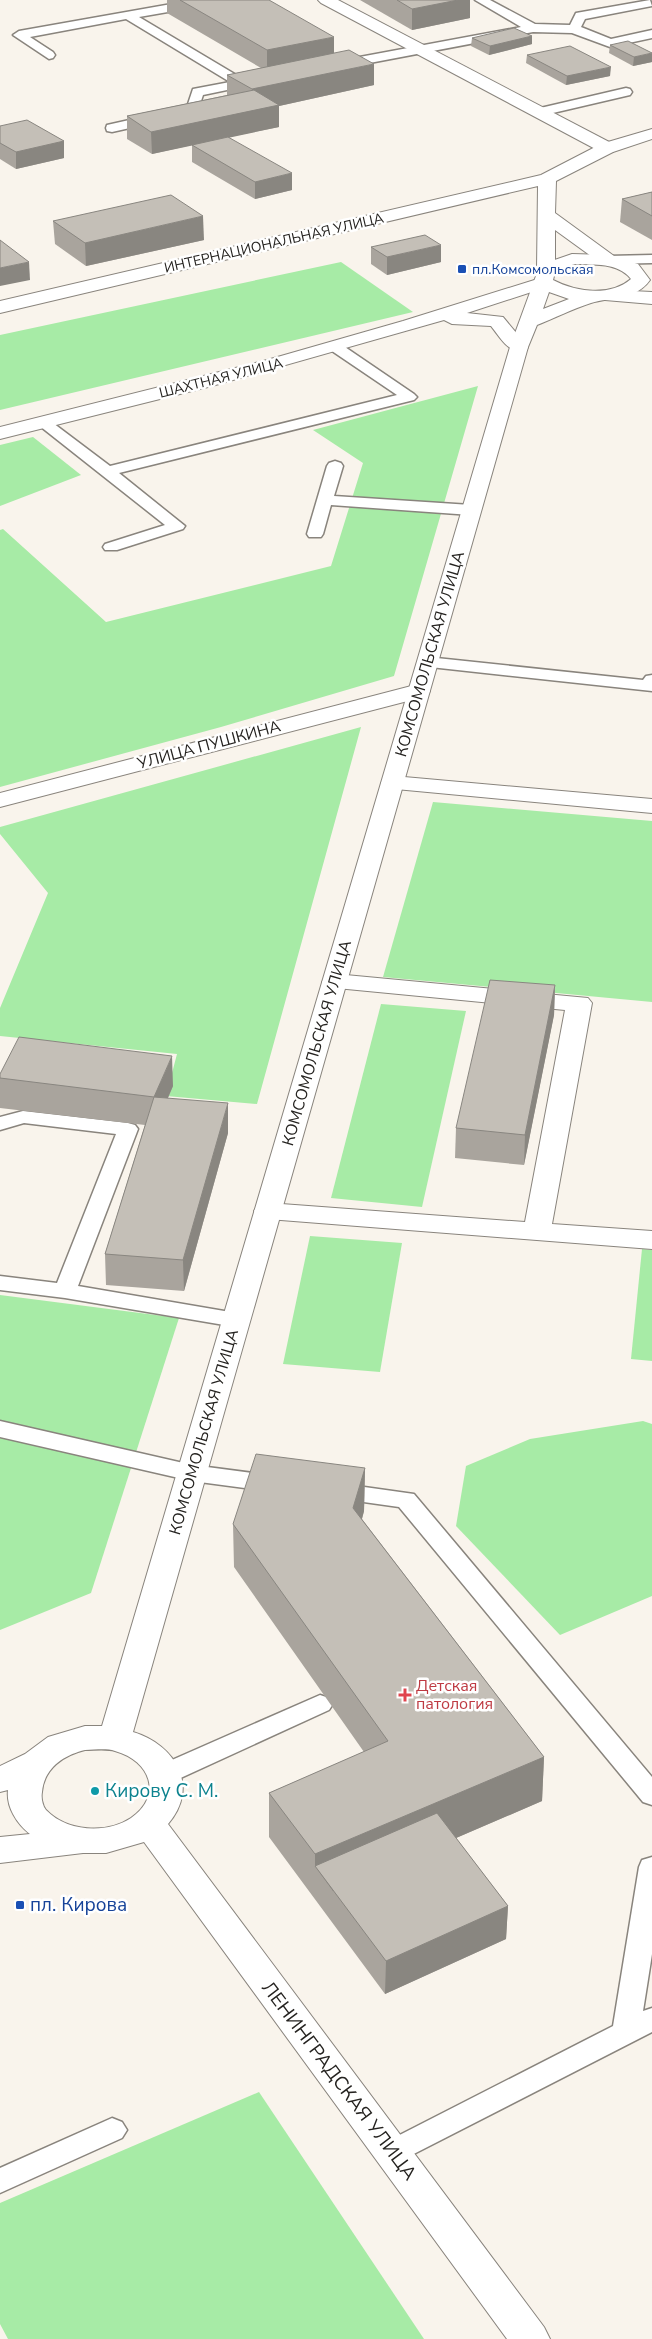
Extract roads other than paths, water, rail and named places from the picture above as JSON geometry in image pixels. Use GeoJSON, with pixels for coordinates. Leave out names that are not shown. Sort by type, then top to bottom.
{"type":"FeatureCollection","features":[{"type":"Feature","properties":{"kind":"street"},"geometry":{"type":"LineString","coordinates":[[326,0],[607,148]]}},
{"type":"Feature","properties":{"kind":"street","name":"ИНТЕРНАЦИОНАЛЬНАЯ УЛИЦА"},"geometry":{"type":"LineString","coordinates":[[0,308],[548,179],[607,148],[652,134]]}},
{"type":"Feature","properties":{"kind":"street"},"geometry":{"type":"LineString","coordinates":[[548,179],[545,275],[562,292],[652,298]]}},
{"type":"Feature","properties":{"kind":"street"},"geometry":{"type":"LineString","coordinates":[[527,322],[602,296],[632,289],[648,279],[632,268],[608,260],[548,216]]}},
{"type":"Feature","properties":{"kind":"street","name":"ШАХТНАЯ УЛИЦА"},"geometry":{"type":"LineString","coordinates":[[0,433],[338,348],[441,318],[545,275],[572,259],[608,260]]}},
{"type":"Feature","properties":{"kind":"street","name":"КОМСОМОЛЬСКАЯ УЛИЦА"},"geometry":{"type":"LineString","coordinates":[[115,1738],[519,347],[545,275]]}},
{"type":"Feature","properties":{"kind":"street"},"geometry":{"type":"LineString","coordinates":[[441,318],[496,321],[519,347]]}},
{"type":"Feature","properties":{"kind":"street","name":"УЛИЦА ПУШКИНА"},"geometry":{"type":"LineString","coordinates":[[0,800],[419,691]]}},
{"type":"Feature","properties":{"kind":"street"},"geometry":{"type":"LineString","coordinates":[[393,783],[652,806]]}},
{"type":"Feature","properties":{"kind":"street"},"geometry":{"type":"LineString","coordinates":[[335,982],[579,1003],[537,1231]]}},
{"type":"Feature","properties":{"kind":"street"},"geometry":{"type":"LineString","coordinates":[[268,1211],[652,1240]]}},
{"type":"Feature","properties":{"kind":"street"},"geometry":{"type":"LineString","coordinates":[[0,1780],[35,1763],[59,1746],[85,1738],[115,1738],[140,1746],[156,1759],[165,1774],[166,1797],[159,1811],[148,1823],[132,1833],[103,1841],[82,1841],[0,1850]]}},
{"type":"Feature","properties":{"kind":"street"},"geometry":{"type":"LineString","coordinates":[[35,1763],[24,1785],[26,1805],[38,1823],[61,1836],[82,1841]]}},
{"type":"Feature","properties":{"kind":"street","name":"ЛЕНИНГРАДСКАЯ УЛИЦА"},"geometry":{"type":"LineString","coordinates":[[148,1823],[530,2339]]}},
{"type":"Feature","properties":{"kind":"lane"},"geometry":{"type":"LineString","coordinates":[[50,55],[19,36],[214,0]]}},
{"type":"Feature","properties":{"kind":"lane"},"geometry":{"type":"LineString","coordinates":[[481,0],[533,28]]}},
{"type":"Feature","properties":{"kind":"lane"},"geometry":{"type":"LineString","coordinates":[[574,29],[580,16],[648,3]]}},
{"type":"Feature","properties":{"kind":"lane"},"geometry":{"type":"LineString","coordinates":[[129,16],[241,83]]}},
{"type":"Feature","properties":{"kind":"lane"},"geometry":{"type":"LineString","coordinates":[[326,67],[533,28],[574,29],[610,43],[652,34]]}},
{"type":"Feature","properties":{"kind":"lane"},"geometry":{"type":"LineString","coordinates":[[112,128],[193,110],[197,92],[270,78]]}},
{"type":"Feature","properties":{"kind":"lane"},"geometry":{"type":"LineString","coordinates":[[540,112],[626,92]]}},
{"type":"Feature","properties":{"kind":"lane"},"geometry":{"type":"LineString","coordinates":[[608,260],[652,259]]}},
{"type":"Feature","properties":{"kind":"lane"},"geometry":{"type":"LineString","coordinates":[[107,471],[409,397],[338,348]]}},
{"type":"Feature","properties":{"kind":"lane"},"geometry":{"type":"LineString","coordinates":[[44,423],[178,526],[111,547]]}},
{"type":"Feature","properties":{"kind":"lane"},"geometry":{"type":"LineString","coordinates":[[315,534],[335,466]]}},
{"type":"Feature","properties":{"kind":"lane"},"geometry":{"type":"LineString","coordinates":[[325,500],[472,510]]}},
{"type":"Feature","properties":{"kind":"lane"},"geometry":{"type":"LineString","coordinates":[[427,662],[651,686],[652,680]]}},
{"type":"Feature","properties":{"kind":"lane"},"geometry":{"type":"LineString","coordinates":[[0,1124],[23,1117],[128,1129],[65,1291]]}},
{"type":"Feature","properties":{"kind":"lane"},"geometry":{"type":"LineString","coordinates":[[0,1283],[65,1291],[236,1320]]}},
{"type":"Feature","properties":{"kind":"lane"},"geometry":{"type":"LineString","coordinates":[[0,1429],[192,1473],[406,1500],[652,1795]]}},
{"type":"Feature","properties":{"kind":"lane"},"geometry":{"type":"LineString","coordinates":[[165,1774],[320,1704]]}},
{"type":"Feature","properties":{"kind":"lane"},"geometry":{"type":"LineString","coordinates":[[626,2030],[652,1867]]}},
{"type":"Feature","properties":{"kind":"lane"},"geometry":{"type":"LineString","coordinates":[[392,2152],[652,2018]]}},
{"type":"Feature","properties":{"kind":"lane"},"geometry":{"type":"LineString","coordinates":[[0,2181],[112,2130]]}},
{"type":"Feature","properties":{"kind":"place","name":"пл.Комсомольская"},"geometry":{"type":"Point","coordinates":[462,269]}},
{"type":"Feature","properties":{"kind":"place","name":"Детская патология"},"geometry":{"type":"Point","coordinates":[405,1695]}},
{"type":"Feature","properties":{"kind":"place","name":"Кирову С. М."},"geometry":{"type":"Point","coordinates":[95,1791]}},
{"type":"Feature","properties":{"kind":"place","name":"пл. Кирова"},"geometry":{"type":"Point","coordinates":[20,1905]}}]}
